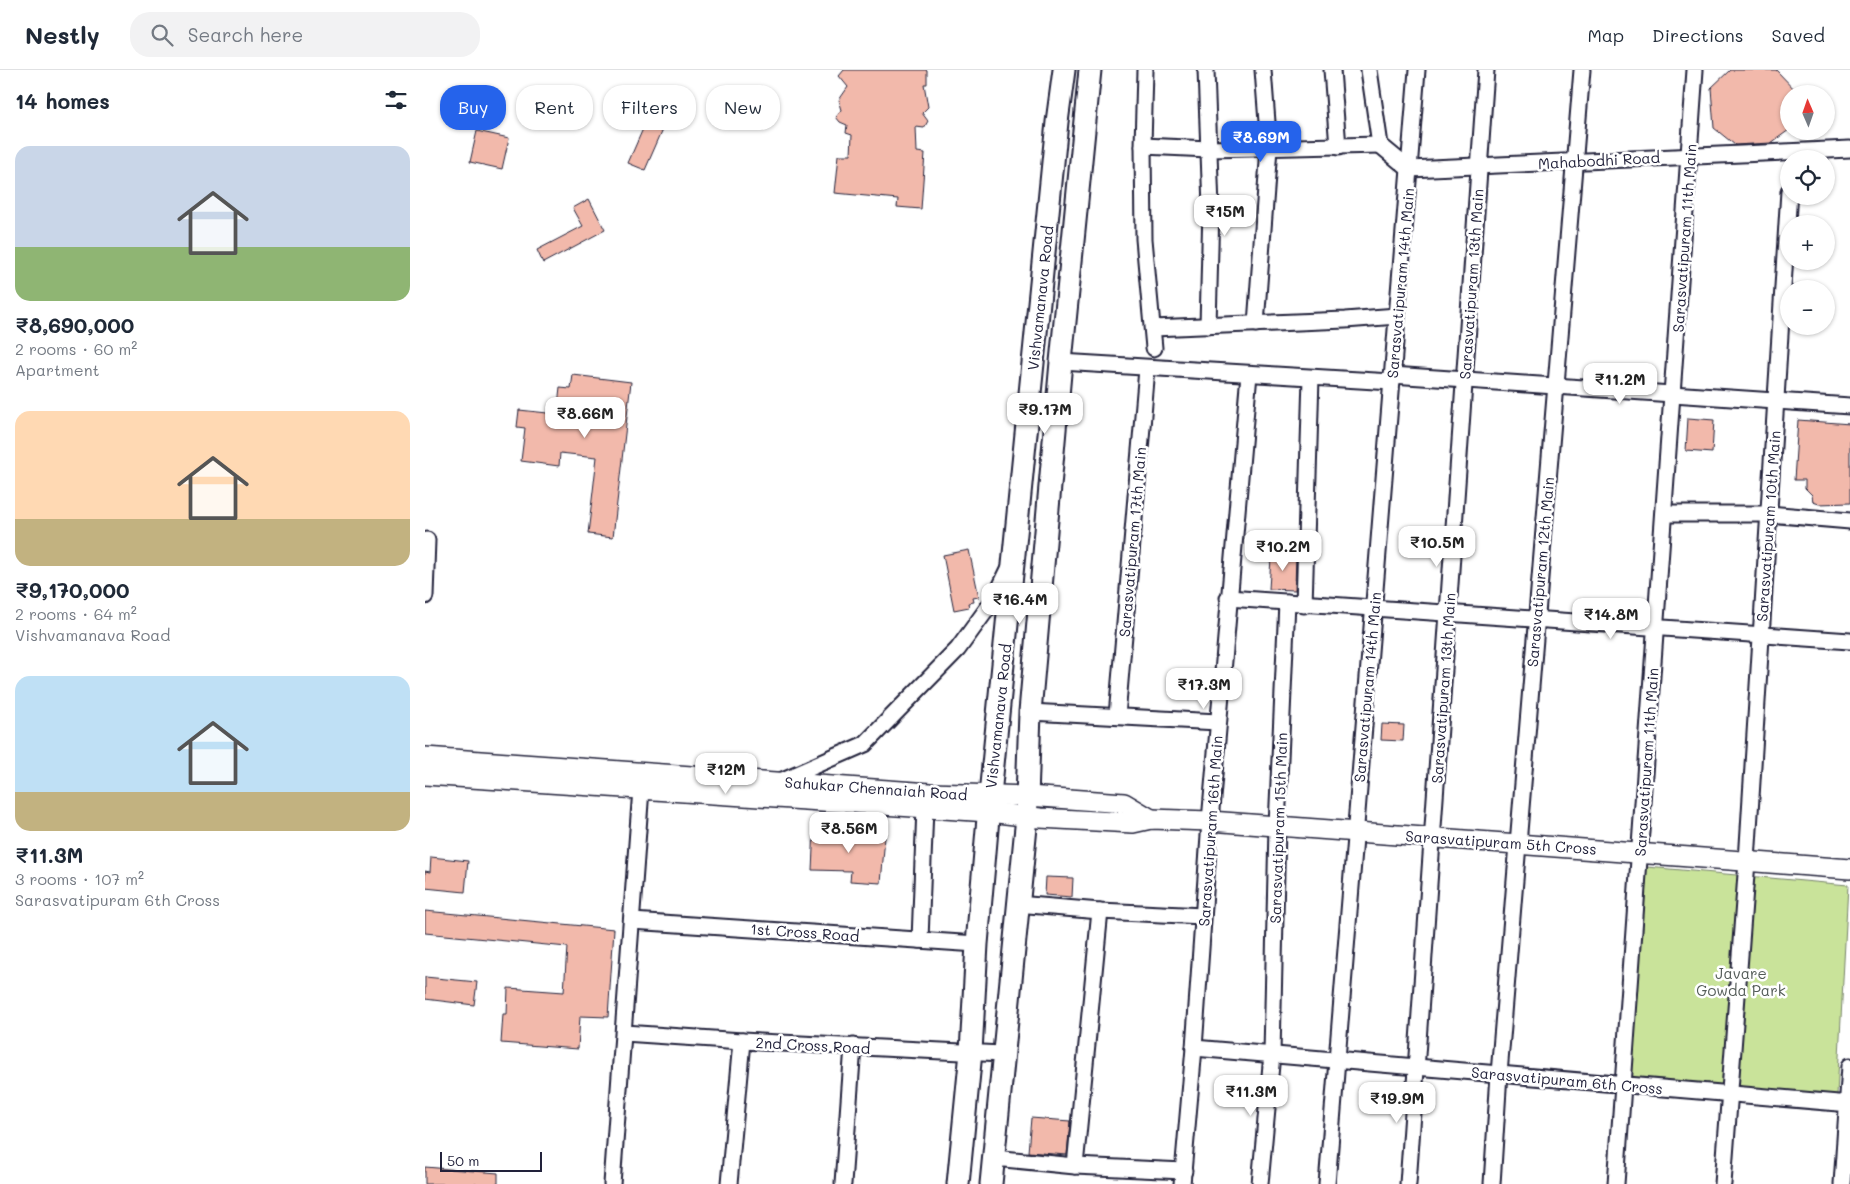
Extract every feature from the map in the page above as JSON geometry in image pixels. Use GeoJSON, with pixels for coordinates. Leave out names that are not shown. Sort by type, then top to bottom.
{"type":"FeatureCollection","features":[{"type":"Feature","properties":{"kind":"main road","name":"Vishvamanava Road"},"geometry":{"type":"LineString","coordinates":[[958,1184],[971,1052],[977,944],[989,804],[1055,142],[1064,70]]}},
{"type":"Feature","properties":{"kind":"main road","name":"Vishvamanava Road"},"geometry":{"type":"LineString","coordinates":[[991,1184],[1027,806],[1030,712],[1061,362],[1090,70]]}},
{"type":"Feature","properties":{"kind":"street"},"geometry":{"type":"LineString","coordinates":[[1145,70],[1143,146],[1144,239],[1154,348]]}},
{"type":"Feature","properties":{"kind":"street"},"geometry":{"type":"LineString","coordinates":[[1206,70],[1211,208],[1208,326]]}},
{"type":"Feature","properties":{"kind":"street"},"geometry":{"type":"LineString","coordinates":[[1256,324],[1269,148],[1263,70]]}},
{"type":"Feature","properties":{"kind":"street"},"geometry":{"type":"LineString","coordinates":[[1332,70],[1338,147]]}},
{"type":"Feature","properties":{"kind":"street"},"geometry":{"type":"LineString","coordinates":[[1369,70],[1380,145],[1409,169]]}},
{"type":"Feature","properties":{"kind":"street","name":"Sarasvatipuram 14th Main"},"geometry":{"type":"LineString","coordinates":[[1327,1184],[1417,70]]}},
{"type":"Feature","properties":{"kind":"street","name":"Sarasvatipuram 13th Main"},"geometry":{"type":"LineString","coordinates":[[1407,1184],[1417,1067],[1487,70]]}},
{"type":"Feature","properties":{"kind":"street","name":"Sarasvatipuram 12th Main"},"geometry":{"type":"LineString","coordinates":[[1491,1184],[1582,70]]}},
{"type":"Feature","properties":{"kind":"street","name":"Sarasvatipuram 11th Main"},"geometry":{"type":"LineString","coordinates":[[1616,1184],[1695,70]]}},
{"type":"Feature","properties":{"kind":"street"},"geometry":{"type":"LineString","coordinates":[[1143,146],[1209,149],[1380,145]]}},
{"type":"Feature","properties":{"kind":"street","name":"Mahabodhi Road"},"geometry":{"type":"LineString","coordinates":[[1835,151],[1850,149]]}},
{"type":"Feature","properties":{"kind":"street","name":"Mahabodhi Road"},"geometry":{"type":"LineString","coordinates":[[1409,169],[1689,156],[1780,155]]}},
{"type":"Feature","properties":{"kind":"street","name":"Sarasvatipuram 10th Main"},"geometry":{"type":"LineString","coordinates":[[1723,1184],[1747,861],[1788,205]]}},
{"type":"Feature","properties":{"kind":"street"},"geometry":{"type":"LineString","coordinates":[[1153,328],[1397,316]]}},
{"type":"Feature","properties":{"kind":"street"},"geometry":{"type":"LineString","coordinates":[[1061,362],[1311,378],[1465,380],[1850,406]]}},
{"type":"Feature","properties":{"kind":"street","name":"Sarasvatipuram 17th Main"},"geometry":{"type":"LineString","coordinates":[[1117,716],[1147,369]]}},
{"type":"Feature","properties":{"kind":"street","name":"Sarasvatipuram 16th Main"},"geometry":{"type":"LineString","coordinates":[[1183,1178],[1228,598],[1249,374]]}},
{"type":"Feature","properties":{"kind":"street"},"geometry":{"type":"LineString","coordinates":[[1303,604],[1311,378]]}},
{"type":"Feature","properties":{"kind":"street"},"geometry":{"type":"LineString","coordinates":[[1664,514],[1768,514],[1850,521]]}},
{"type":"Feature","properties":{"kind":"street"},"geometry":{"type":"LineString","coordinates":[[425,596],[427,540]]}},
{"type":"Feature","properties":{"kind":"street"},"geometry":{"type":"LineString","coordinates":[[778,782],[865,744],[958,650],[995,598],[1015,556]]}},
{"type":"Feature","properties":{"kind":"street"},"geometry":{"type":"LineString","coordinates":[[1228,598],[1850,641]]}},
{"type":"Feature","properties":{"kind":"street","name":"Sarasvatipuram 15th Main"},"geometry":{"type":"LineString","coordinates":[[1260,1184],[1272,1054],[1277,826],[1287,602]]}},
{"type":"Feature","properties":{"kind":"street"},"geometry":{"type":"LineString","coordinates":[[1030,712],[1218,722]]}},
{"type":"Feature","properties":{"kind":"street","name":"Sahukar Chennaiah Road"},"geometry":{"type":"LineString","coordinates":[[425,756],[931,793],[989,804]]}},
{"type":"Feature","properties":{"kind":"street","name":"Sahukar Chennaiah Road"},"geometry":{"type":"LineString","coordinates":[[425,774],[925,808],[989,804],[1027,806]]}},
{"type":"Feature","properties":{"kind":"street"},"geometry":{"type":"LineString","coordinates":[[612,1184],[633,921],[641,789]]}},
{"type":"Feature","properties":{"kind":"street","name":"Sarasvatipuram 5th Cross"},"geometry":{"type":"LineString","coordinates":[[1027,806],[1124,803],[1151,819],[1356,831],[1850,869]]}},
{"type":"Feature","properties":{"kind":"street"},"geometry":{"type":"LineString","coordinates":[[920,940],[925,808]]}},
{"type":"Feature","properties":{"kind":"street"},"geometry":{"type":"LineString","coordinates":[[1017,904],[1100,911],[1203,916]]}},
{"type":"Feature","properties":{"kind":"street"},"geometry":{"type":"LineString","coordinates":[[1075,1166],[1100,911]]}},
{"type":"Feature","properties":{"kind":"street","name":"1st Cross Road"},"geometry":{"type":"LineString","coordinates":[[633,921],[977,944]]}},
{"type":"Feature","properties":{"kind":"street","name":"2nd Cross Road"},"geometry":{"type":"LineString","coordinates":[[624,1033],[742,1042],[1002,1054]]}},
{"type":"Feature","properties":{"kind":"street"},"geometry":{"type":"LineString","coordinates":[[729,1184],[742,1042]]}},
{"type":"Feature","properties":{"kind":"street"},"geometry":{"type":"LineString","coordinates":[[843,1184],[853,1046]]}},
{"type":"Feature","properties":{"kind":"street","name":"Sarasvatipuram 6th Cross"},"geometry":{"type":"LineString","coordinates":[[1194,1048],[1849,1104]]}},
{"type":"Feature","properties":{"kind":"street"},"geometry":{"type":"LineString","coordinates":[[1842,1184],[1849,1104],[1850,1066]]}},
{"type":"Feature","properties":{"kind":"street"},"geometry":{"type":"LineString","coordinates":[[994,1158],[1183,1178]]}},
{"type":"Feature","properties":{"kind":"green space","name":"Javare Gowda Park"},"geometry":{"type":"Polygon","coordinates":[[[1647,867],[1848,885],[1837,1095],[1631,1078],[1647,867]]]}},
{"type":"Feature","properties":{"kind":"building"},"geometry":{"type":"Polygon","coordinates":[[[844,70],[927,70],[927,84],[924,84],[928,107],[922,113],[928,121],[924,128],[916,127],[917,152],[925,153],[921,209],[897,207],[898,199],[835,193],[839,155],[851,155],[852,135],[846,133],[847,125],[840,122],[836,117],[842,110],[839,100],[848,87],[839,76],[844,70]]]}},
{"type":"Feature","properties":{"kind":"building"},"geometry":{"type":"Polygon","coordinates":[[[1730,70],[1776,70],[1790,85],[1780,85],[1780,136],[1771,143],[1735,145],[1714,128],[1711,88],[1730,70]]]}},
{"type":"Feature","properties":{"kind":"building"},"geometry":{"type":"Polygon","coordinates":[[[642,130],[662,130],[645,170],[628,163],[642,130]]]}},
{"type":"Feature","properties":{"kind":"building"},"geometry":{"type":"Polygon","coordinates":[[[477,131],[509,138],[502,169],[470,162],[477,131]]]}},
{"type":"Feature","properties":{"kind":"building"},"geometry":{"type":"Polygon","coordinates":[[[589,199],[605,230],[543,263],[537,250],[583,226],[573,208],[589,199]]]}},
{"type":"Feature","properties":{"kind":"building"},"geometry":{"type":"Polygon","coordinates":[[[573,375],[631,382],[613,537],[588,534],[597,457],[560,453],[559,466],[521,461],[525,428],[517,427],[519,410],[557,414],[560,388],[571,389],[573,375]]]}},
{"type":"Feature","properties":{"kind":"building"},"geometry":{"type":"Polygon","coordinates":[[[1688,418],[1714,420],[1712,453],[1686,451],[1688,418]]]}},
{"type":"Feature","properties":{"kind":"building"},"geometry":{"type":"Polygon","coordinates":[[[1798,420],[1850,424],[1850,503],[1819,504],[1813,502],[1812,495],[1805,488],[1805,480],[1794,480],[1798,420]]]}},
{"type":"Feature","properties":{"kind":"building"},"geometry":{"type":"Polygon","coordinates":[[[969,550],[979,597],[973,598],[974,602],[968,603],[969,607],[954,610],[943,555],[969,550]]]}},
{"type":"Feature","properties":{"kind":"building"},"geometry":{"type":"Polygon","coordinates":[[[1282,552],[1296,553],[1295,590],[1269,589],[1271,558],[1281,559],[1282,552]]]}},
{"type":"Feature","properties":{"kind":"building"},"geometry":{"type":"Polygon","coordinates":[[[1382,724],[1404,725],[1403,741],[1381,740],[1382,724]]]}},
{"type":"Feature","properties":{"kind":"building"},"geometry":{"type":"Polygon","coordinates":[[[814,827],[843,828],[842,834],[885,837],[881,883],[850,881],[851,871],[812,870],[814,827]]]}},
{"type":"Feature","properties":{"kind":"building"},"geometry":{"type":"Polygon","coordinates":[[[431,857],[468,861],[465,892],[425,888],[425,871],[430,872],[431,857]]]}},
{"type":"Feature","properties":{"kind":"building"},"geometry":{"type":"Polygon","coordinates":[[[1046,877],[1073,878],[1072,897],[1045,895],[1046,877]]]}},
{"type":"Feature","properties":{"kind":"building"},"geometry":{"type":"Polygon","coordinates":[[[425,911],[614,929],[608,1017],[580,1016],[578,1049],[501,1043],[503,1014],[507,1014],[508,988],[564,992],[567,947],[425,933],[425,911]]]}},
{"type":"Feature","properties":{"kind":"building"},"geometry":{"type":"Polygon","coordinates":[[[425,977],[477,982],[474,1005],[425,999],[425,977]]]}},
{"type":"Feature","properties":{"kind":"building"},"geometry":{"type":"Polygon","coordinates":[[[1031,1118],[1070,1121],[1067,1155],[1028,1152],[1031,1118]]]}},
{"type":"Feature","properties":{"kind":"building"},"geometry":{"type":"Polygon","coordinates":[[[425,1167],[498,1173],[498,1184],[425,1184],[425,1167]]]}}]}
